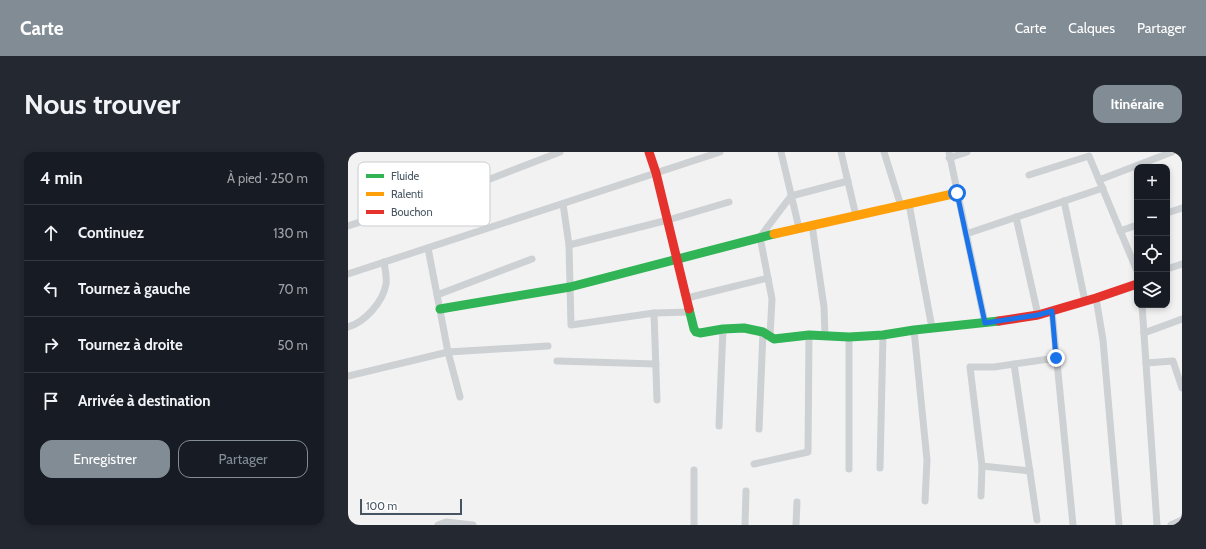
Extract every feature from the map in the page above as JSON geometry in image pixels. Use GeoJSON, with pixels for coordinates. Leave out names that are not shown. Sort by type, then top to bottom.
{"type":"FeatureCollection","features":[{"type":"Feature","properties":{"kind":"street"},"geometry":{"type":"LineString","coordinates":[[490,179],[560,152]]}},
{"type":"Feature","properties":{"kind":"street"},"geometry":{"type":"LineString","coordinates":[[649,152],[656,173],[694,329],[696,332],[700,333],[723,329],[744,328],[766,334],[774,338],[809,335],[849,337],[883,335],[1038,315],[1134,285]]}},
{"type":"Feature","properties":{"kind":"street"},"geometry":{"type":"LineString","coordinates":[[348,274],[720,152]]}},
{"type":"Feature","properties":{"kind":"street"},"geometry":{"type":"LineString","coordinates":[[781,152],[799,228]]}},
{"type":"Feature","properties":{"kind":"street"},"geometry":{"type":"LineString","coordinates":[[841,152],[856,216]]}},
{"type":"Feature","properties":{"kind":"street"},"geometry":{"type":"LineString","coordinates":[[884,152],[905,205],[932,328]]}},
{"type":"Feature","properties":{"kind":"street"},"geometry":{"type":"LineString","coordinates":[[967,152],[949,155],[985,323]]}},
{"type":"Feature","properties":{"kind":"street"},"geometry":{"type":"LineString","coordinates":[[1099,180],[1172,152]]}},
{"type":"Feature","properties":{"kind":"street"},"geometry":{"type":"LineString","coordinates":[[1029,175],[1090,156],[1134,265]]}},
{"type":"Feature","properties":{"kind":"street"},"geometry":{"type":"LineString","coordinates":[[759,429],[766,334],[772,300],[760,237],[791,196],[848,181]]}},
{"type":"Feature","properties":{"kind":"street"},"geometry":{"type":"LineString","coordinates":[[966,234],[1103,188]]}},
{"type":"Feature","properties":{"kind":"street"},"geometry":{"type":"LineString","coordinates":[[440,309],[570,287],[760,237],[957,193]]}},
{"type":"Feature","properties":{"kind":"street"},"geometry":{"type":"LineString","coordinates":[[1064,201],[1085,301]]}},
{"type":"Feature","properties":{"kind":"street"},"geometry":{"type":"LineString","coordinates":[[569,245],[668,220],[729,202]]}},
{"type":"Feature","properties":{"kind":"street"},"geometry":{"type":"LineString","coordinates":[[563,204],[569,245],[571,325],[654,313],[690,312]]}},
{"type":"Feature","properties":{"kind":"street"},"geometry":{"type":"LineString","coordinates":[[1170,212],[1182,208]]}},
{"type":"Feature","properties":{"kind":"street"},"geometry":{"type":"LineString","coordinates":[[1016,217],[1038,315]]}},
{"type":"Feature","properties":{"kind":"street"},"geometry":{"type":"LineString","coordinates":[[348,226],[358,223]]}},
{"type":"Feature","properties":{"kind":"street"},"geometry":{"type":"LineString","coordinates":[[812,225],[824,307],[825,336]]}},
{"type":"Feature","properties":{"kind":"street"},"geometry":{"type":"LineString","coordinates":[[1120,231],[1134,226]]}},
{"type":"Feature","properties":{"kind":"street"},"geometry":{"type":"LineString","coordinates":[[428,248],[448,352],[460,397]]}},
{"type":"Feature","properties":{"kind":"street"},"geometry":{"type":"LineString","coordinates":[[437,295],[532,259]]}},
{"type":"Feature","properties":{"kind":"street"},"geometry":{"type":"LineString","coordinates":[[348,327],[359,322],[379,303],[386,284],[384,262]]}},
{"type":"Feature","properties":{"kind":"street"},"geometry":{"type":"LineString","coordinates":[[1170,268],[1182,264]]}},
{"type":"Feature","properties":{"kind":"street"},"geometry":{"type":"LineString","coordinates":[[687,298],[768,278]]}},
{"type":"Feature","properties":{"kind":"street"},"geometry":{"type":"LineString","coordinates":[[1096,298],[1103,340],[1119,525]]}},
{"type":"Feature","properties":{"kind":"street"},"geometry":{"type":"LineString","coordinates":[[1142,308],[1157,525]]}},
{"type":"Feature","properties":{"kind":"street"},"geometry":{"type":"LineString","coordinates":[[1052,311],[1073,525]]}},
{"type":"Feature","properties":{"kind":"street"},"geometry":{"type":"LineString","coordinates":[[654,313],[657,400]]}},
{"type":"Feature","properties":{"kind":"street"},"geometry":{"type":"LineString","coordinates":[[1144,334],[1182,319]]}},
{"type":"Feature","properties":{"kind":"street"},"geometry":{"type":"LineString","coordinates":[[719,426],[723,329]]}},
{"type":"Feature","properties":{"kind":"street"},"geometry":{"type":"LineString","coordinates":[[914,330],[927,460],[925,501]]}},
{"type":"Feature","properties":{"kind":"street"},"geometry":{"type":"LineString","coordinates":[[754,464],[808,452],[809,335]]}},
{"type":"Feature","properties":{"kind":"street"},"geometry":{"type":"LineString","coordinates":[[880,468],[883,335]]}},
{"type":"Feature","properties":{"kind":"street"},"geometry":{"type":"LineString","coordinates":[[849,337],[849,469]]}},
{"type":"Feature","properties":{"kind":"street"},"geometry":{"type":"LineString","coordinates":[[348,376],[448,352],[548,346]]}},
{"type":"Feature","properties":{"kind":"street"},"geometry":{"type":"LineString","coordinates":[[981,496],[982,466],[970,367],[994,367],[1056,358]]}},
{"type":"Feature","properties":{"kind":"street"},"geometry":{"type":"LineString","coordinates":[[557,361],[656,364]]}},
{"type":"Feature","properties":{"kind":"street"},"geometry":{"type":"LineString","coordinates":[[1146,363],[1173,361],[1182,388]]}},
{"type":"Feature","properties":{"kind":"street"},"geometry":{"type":"LineString","coordinates":[[1014,364],[1037,520]]}},
{"type":"Feature","properties":{"kind":"street"},"geometry":{"type":"LineString","coordinates":[[982,466],[1030,470]]}},
{"type":"Feature","properties":{"kind":"street"},"geometry":{"type":"LineString","coordinates":[[694,470],[694,525]]}},
{"type":"Feature","properties":{"kind":"street"},"geometry":{"type":"LineString","coordinates":[[745,525],[746,491]]}},
{"type":"Feature","properties":{"kind":"street"},"geometry":{"type":"LineString","coordinates":[[796,525],[797,502]]}},
{"type":"Feature","properties":{"kind":"street"},"geometry":{"type":"LineString","coordinates":[[1171,525],[1182,520]]}},
{"type":"Feature","properties":{"kind":"street"},"geometry":{"type":"LineString","coordinates":[[438,525],[446,522],[473,525]]}},
{"type":"Feature","properties":{"kind":"traffic: fast"},"geometry":{"type":"LineString","coordinates":[[440,309],[570,287],[774,234]]}},
{"type":"Feature","properties":{"kind":"traffic: fast"},"geometry":{"type":"LineString","coordinates":[[689,309],[696,332],[700,333],[723,329],[744,328],[763,332],[774,339],[809,335],[849,337],[883,335],[914,330],[999,321]]}},
{"type":"Feature","properties":{"kind":"traffic: slow"},"geometry":{"type":"LineString","coordinates":[[774,234],[957,193]]}},
{"type":"Feature","properties":{"kind":"traffic: jam"},"geometry":{"type":"LineString","coordinates":[[649,152],[656,173],[689,309]]}},
{"type":"Feature","properties":{"kind":"traffic: jam"},"geometry":{"type":"LineString","coordinates":[[999,321],[1038,315],[1134,285]]}},
{"type":"Feature","properties":{"kind":"route"},"geometry":{"type":"LineString","coordinates":[[957,193],[985,323],[1038,315],[1052,311],[1056,358]]}}]}
